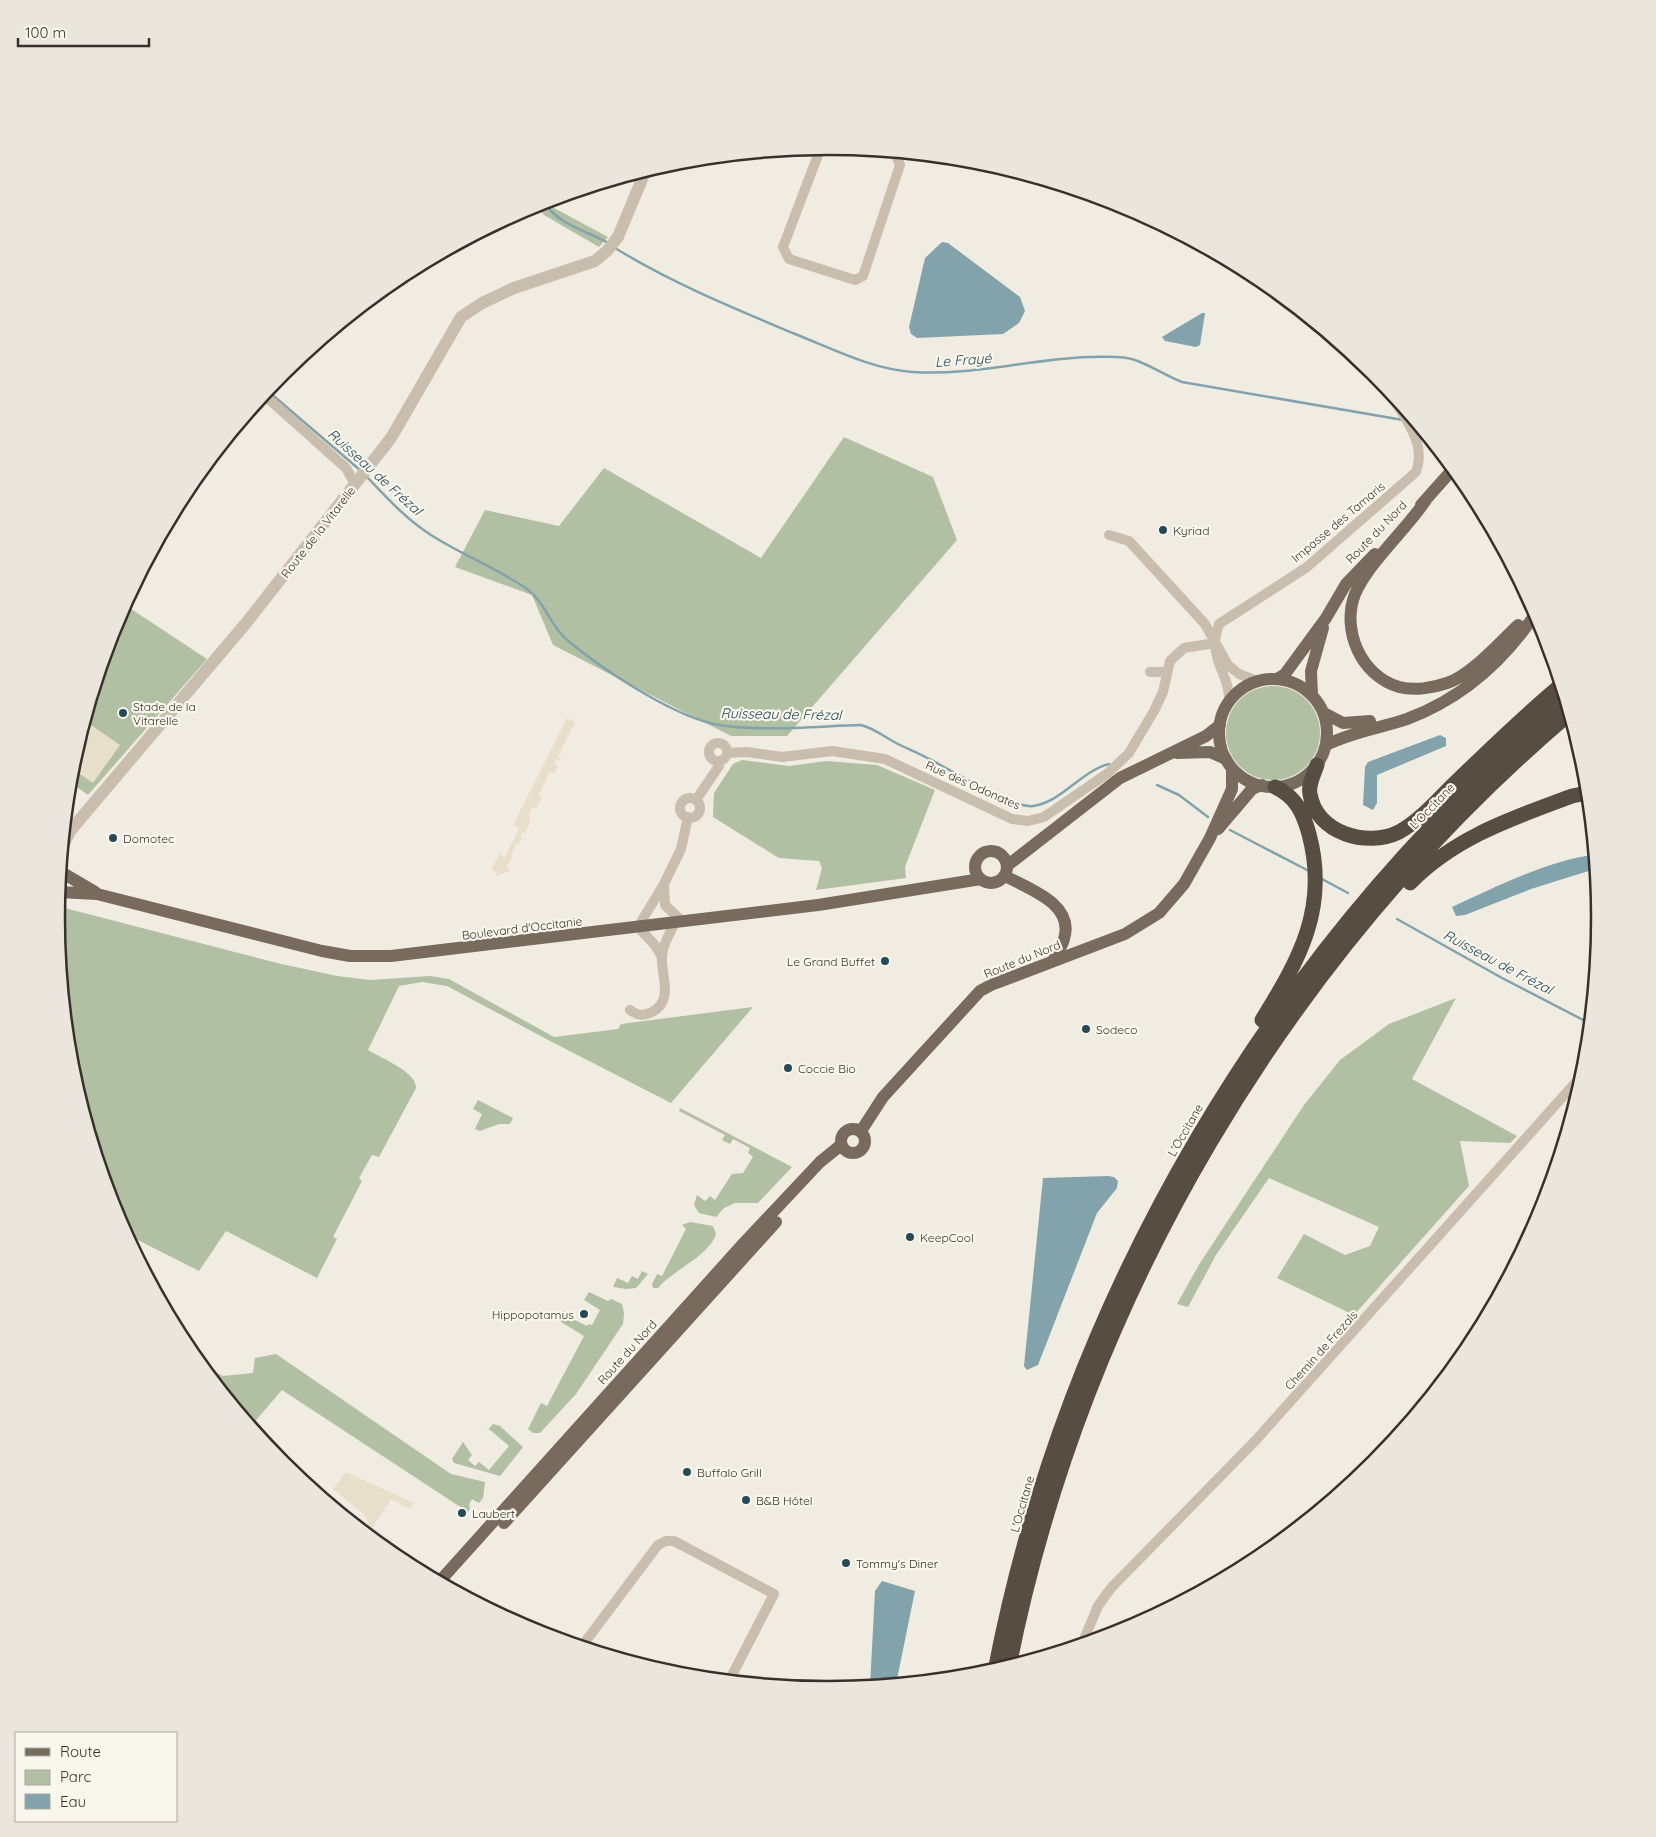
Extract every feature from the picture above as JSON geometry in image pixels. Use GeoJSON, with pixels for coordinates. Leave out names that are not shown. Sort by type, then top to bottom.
{"type":"FeatureCollection","features":[{"type":"Feature","properties":{"kind":"highway"},"geometry":{"type":"LineString","coordinates":[[1317,765],[1310,787],[1310,794],[1320,816],[1335,829],[1351,836],[1367,839],[1382,838],[1398,832],[1421,816],[1504,736],[1556,690]]}},
{"type":"Feature","properties":{"kind":"highway","name":"L'Occitane"},"geometry":{"type":"LineString","coordinates":[[997,1662],[1014,1584],[1047,1472],[1082,1374],[1136,1251],[1189,1152],[1222,1097],[1312,967],[1381,883],[1459,798],[1560,705]]}},
{"type":"Feature","properties":{"kind":"highway"},"geometry":{"type":"LineString","coordinates":[[1011,1659],[1028,1582],[1057,1480],[1093,1382],[1129,1298],[1170,1214],[1207,1148],[1254,1072],[1321,976],[1414,865],[1499,777],[1564,718]]}},
{"type":"Feature","properties":{"kind":"highway"},"geometry":{"type":"LineString","coordinates":[[1222,1097],[1255,1032],[1300,953],[1313,917],[1316,875],[1313,852],[1305,822],[1291,796],[1269,786]]}},
{"type":"Feature","properties":{"kind":"highway"},"geometry":{"type":"LineString","coordinates":[[1321,976],[1421,872],[1446,852],[1500,823],[1580,794]]}},
{"type":"Feature","properties":{"kind":"main road","name":"Route du Nord"},"geometry":{"type":"LineString","coordinates":[[1277,679],[1285,674],[1326,618],[1346,584],[1448,475]]}},
{"type":"Feature","properties":{"kind":"main road"},"geometry":{"type":"LineString","coordinates":[[1426,500],[1355,594],[1350,615],[1352,638],[1362,658],[1375,675],[1399,687],[1427,689],[1449,682],[1464,674],[1518,625]]}},
{"type":"Feature","properties":{"kind":"main road"},"geometry":{"type":"LineString","coordinates":[[1324,713],[1343,723],[1357,724],[1405,712],[1427,702],[1466,679],[1485,662],[1518,625],[1526,612]]}},
{"type":"Feature","properties":{"kind":"main road","name":"Route du Nord"},"geometry":{"type":"LineString","coordinates":[[1312,695],[1311,671],[1326,618]]}},
{"type":"Feature","properties":{"kind":"main road"},"geometry":{"type":"LineString","coordinates":[[1326,745],[1356,732],[1407,718],[1454,696],[1490,669],[1509,649],[1530,621]]}},
{"type":"Feature","properties":{"kind":"main road"},"geometry":{"type":"LineString","coordinates":[[1277,679],[1296,684],[1312,695],[1324,713],[1328,729],[1326,745],[1317,765],[1298,780],[1269,786],[1246,779],[1229,763],[1220,742],[1220,726],[1229,702],[1242,689],[1257,681],[1277,679]]}},
{"type":"Feature","properties":{"kind":"main road","name":"Boulevard d'Occitanie"},"geometry":{"type":"LineString","coordinates":[[66,892],[98,894],[350,956],[391,956],[679,923],[884,896],[954,882],[981,879],[993,883],[1031,847],[1120,778],[1142,766],[1172,754],[1206,736],[1220,726]]}},
{"type":"Feature","properties":{"kind":"main road","name":"Boulevard d'Occitanie"},"geometry":{"type":"LineString","coordinates":[[1172,754],[1210,752],[1229,763]]}},
{"type":"Feature","properties":{"kind":"main road","name":"Route du Nord"},"geometry":{"type":"LineString","coordinates":[[861,1132],[883,1097],[973,997],[991,985],[1125,934],[1160,913],[1184,884],[1210,838],[1232,789],[1229,763]]}},
{"type":"Feature","properties":{"kind":"main road","name":"Route du Nord"},"geometry":{"type":"LineString","coordinates":[[1210,838],[1252,789],[1269,786]]}},
{"type":"Feature","properties":{"kind":"main road","name":"Boulevard d'Occitanie"},"geometry":{"type":"LineString","coordinates":[[954,882],[975,867],[982,853],[992,850],[1001,853],[1031,847]]}},
{"type":"Feature","properties":{"kind":"main road"},"geometry":{"type":"LineString","coordinates":[[1001,853],[1006,871],[1059,909],[1065,924],[1064,939],[1053,961]]}},
{"type":"Feature","properties":{"kind":"main road"},"geometry":{"type":"LineString","coordinates":[[975,867],[981,879]]}},
{"type":"Feature","properties":{"kind":"main road","name":"Boulevard d'Occitanie"},"geometry":{"type":"LineString","coordinates":[[67,875],[98,894]]}},
{"type":"Feature","properties":{"kind":"main road"},"geometry":{"type":"LineString","coordinates":[[853,1128],[864,1136],[864,1146],[857,1153],[843,1148],[841,1137],[846,1131],[853,1128]]}},
{"type":"Feature","properties":{"kind":"main road","name":"Route du Nord"},"geometry":{"type":"LineString","coordinates":[[443,1577],[737,1250],[820,1162],[843,1148]]}},
{"type":"Feature","properties":{"kind":"main road","name":"Route du Nord"},"geometry":{"type":"LineString","coordinates":[[451,1582],[843,1148]]}},
{"type":"Feature","properties":{"kind":"street"},"geometry":{"type":"LineString","coordinates":[[818,155],[784,247],[789,259],[855,280],[864,276],[900,165],[897,159]]}},
{"type":"Feature","properties":{"kind":"street","name":"Route de la Vitarelle"},"geometry":{"type":"LineString","coordinates":[[71,828],[241,629],[367,468],[416,398],[461,318],[482,303],[514,288],[595,261],[611,246],[626,221],[643,178]]}},
{"type":"Feature","properties":{"kind":"street"},"geometry":{"type":"LineString","coordinates":[[269,399],[346,468],[357,481]]}},
{"type":"Feature","properties":{"kind":"street","name":"Impasse des Tamaris"},"geometry":{"type":"LineString","coordinates":[[1215,643],[1219,624],[1307,567],[1416,472],[1420,461],[1420,446],[1403,417]]}},
{"type":"Feature","properties":{"kind":"street"},"geometry":{"type":"LineString","coordinates":[[1109,535],[1129,540],[1205,624],[1228,665],[1239,674],[1257,681]]}},
{"type":"Feature","properties":{"kind":"street"},"geometry":{"type":"LineString","coordinates":[[1215,643],[1217,655],[1228,681],[1229,702]]}},
{"type":"Feature","properties":{"kind":"street","name":"Rue des Odonates"},"geometry":{"type":"LineString","coordinates":[[727,752],[747,752],[782,757],[820,751],[871,755],[885,759],[1012,819],[1028,821],[1044,817],[1108,773],[1129,753],[1163,692],[1170,661],[1184,648],[1215,643]]}},
{"type":"Feature","properties":{"kind":"street"},"geometry":{"type":"LineString","coordinates":[[1150,672],[1166,672]]}},
{"type":"Feature","properties":{"kind":"street"},"geometry":{"type":"LineString","coordinates":[[721,744],[727,752],[724,759],[718,761],[710,756],[711,747],[721,744]]}},
{"type":"Feature","properties":{"kind":"street"},"geometry":{"type":"LineString","coordinates":[[662,957],[654,944],[638,927],[664,884],[681,849],[688,817],[682,813],[680,805],[689,798],[696,800],[719,766],[718,761]]}},
{"type":"Feature","properties":{"kind":"street"},"geometry":{"type":"LineString","coordinates":[[630,1010],[637,1015],[645,1015],[656,1009],[662,1002],[666,985],[662,957],[664,943],[679,923],[665,905],[663,898],[664,884]]}},
{"type":"Feature","properties":{"kind":"street","name":"Chemin de Frezals"},"geometry":{"type":"LineString","coordinates":[[1085,1636],[1098,1606],[1111,1588],[1256,1440],[1571,1088]]}},
{"type":"Feature","properties":{"kind":"street"},"geometry":{"type":"LineString","coordinates":[[585,1642],[658,1545],[666,1541],[674,1541],[774,1594],[731,1675]]}},
{"type":"Feature","properties":{"kind":"green space"},"geometry":{"type":"Polygon","coordinates":[[[554,207],[608,237],[599,247],[542,212],[554,207]]]}},
{"type":"Feature","properties":{"kind":"green space"},"geometry":{"type":"Polygon","coordinates":[[[844,437],[933,477],[957,540],[787,736],[731,736],[553,645],[532,595],[455,567],[485,510],[559,526],[604,468],[761,558],[844,437]]]}},
{"type":"Feature","properties":{"kind":"green space","name":"Stade de la Vitarelle"},"geometry":{"type":"Polygon","coordinates":[[[131,609],[207,659],[88,795],[77,787],[91,721],[105,673],[131,609]]]}},
{"type":"Feature","properties":{"kind":"green space"},"geometry":{"type":"Polygon","coordinates":[[[1273,686],[1291,690],[1306,700],[1316,715],[1320,733],[1316,751],[1306,766],[1291,776],[1273,780],[1255,776],[1240,766],[1230,751],[1226,733],[1230,715],[1240,700],[1255,690],[1273,686]]]}},
{"type":"Feature","properties":{"kind":"green space"},"geometry":{"type":"Polygon","coordinates":[[[742,760],[789,766],[826,761],[877,765],[935,790],[905,867],[906,878],[816,890],[822,868],[819,861],[779,858],[713,817],[714,793],[733,764],[742,760]]]}},
{"type":"Feature","properties":{"kind":"green space"},"geometry":{"type":"Polygon","coordinates":[[[65,908],[277,963],[337,976],[370,980],[430,976],[449,979],[554,1037],[618,1029],[621,1024],[753,1007],[671,1103],[447,986],[422,982],[399,986],[368,1050],[405,1071],[415,1082],[416,1088],[379,1157],[372,1155],[359,1178],[362,1181],[333,1237],[337,1239],[317,1278],[226,1231],[199,1271],[136,1239],[105,1164],[91,1116],[72,1018],[67,968],[65,908]]]}},
{"type":"Feature","properties":{"kind":"green space"},"geometry":{"type":"Polygon","coordinates":[[[1456,998],[1412,1079],[1517,1136],[1510,1143],[1460,1141],[1469,1186],[1354,1315],[1277,1278],[1304,1234],[1345,1255],[1370,1246],[1379,1227],[1269,1178],[1216,1255],[1188,1307],[1177,1304],[1200,1263],[1304,1105],[1340,1060],[1389,1024],[1456,998]]]}},
{"type":"Feature","properties":{"kind":"green space"},"geometry":{"type":"Polygon","coordinates":[[[478,1100],[513,1118],[510,1124],[499,1124],[480,1131],[475,1129],[482,1114],[473,1109],[478,1100]]]}},
{"type":"Feature","properties":{"kind":"green space"},"geometry":{"type":"Polygon","coordinates":[[[680,1108],[792,1167],[758,1203],[735,1203],[724,1208],[716,1217],[699,1213],[694,1205],[697,1195],[705,1201],[710,1196],[715,1200],[732,1174],[743,1173],[753,1157],[748,1153],[750,1148],[733,1139],[730,1144],[722,1140],[725,1135],[679,1111],[680,1108]]]}},
{"type":"Feature","properties":{"kind":"green space"},"geometry":{"type":"Polygon","coordinates":[[[690,1222],[713,1226],[716,1234],[712,1242],[699,1256],[672,1275],[658,1288],[653,1288],[652,1284],[657,1274],[662,1276],[686,1229],[682,1225],[690,1222]]]}},
{"type":"Feature","properties":{"kind":"green space"},"geometry":{"type":"Polygon","coordinates":[[[642,1271],[648,1274],[636,1288],[613,1287],[617,1278],[628,1283],[632,1276],[638,1279],[642,1271]]]}},
{"type":"Feature","properties":{"kind":"green space"},"geometry":{"type":"Polygon","coordinates":[[[589,1292],[608,1301],[611,1299],[622,1304],[624,1313],[623,1324],[576,1394],[540,1433],[533,1433],[528,1429],[541,1403],[547,1406],[584,1336],[558,1320],[563,1310],[574,1316],[573,1319],[587,1326],[588,1324],[592,1325],[600,1310],[584,1300],[589,1292]]]}},
{"type":"Feature","properties":{"kind":"green space"},"geometry":{"type":"Polygon","coordinates":[[[276,1354],[451,1474],[485,1482],[483,1498],[479,1503],[472,1499],[468,1512],[282,1390],[254,1422],[215,1372],[223,1376],[253,1373],[255,1358],[276,1354]]]}},
{"type":"Feature","properties":{"kind":"green space"},"geometry":{"type":"Polygon","coordinates":[[[493,1424],[500,1426],[523,1447],[500,1476],[454,1463],[452,1459],[463,1442],[472,1455],[468,1460],[475,1466],[479,1462],[489,1470],[509,1446],[489,1429],[485,1433],[493,1424]]]}},
{"type":"Feature","properties":{"kind":"shaded area"},"geometry":{"type":"Polygon","coordinates":[[[567,718],[575,722],[558,757],[562,759],[561,761],[556,759],[554,764],[558,766],[554,774],[550,772],[538,797],[543,795],[537,807],[531,809],[529,815],[530,822],[525,833],[522,832],[520,837],[522,838],[518,845],[516,845],[511,855],[513,856],[507,866],[510,871],[496,876],[497,872],[491,870],[499,854],[505,857],[519,828],[513,825],[567,718]]]}},
{"type":"Feature","properties":{"kind":"shaded area"},"geometry":{"type":"Polygon","coordinates":[[[90,725],[120,745],[93,783],[79,774],[90,725]]]}},
{"type":"Feature","properties":{"kind":"shaded area"},"geometry":{"type":"Polygon","coordinates":[[[346,1472],[414,1503],[410,1509],[391,1499],[371,1529],[366,1525],[368,1522],[364,1514],[333,1489],[346,1472]]]}},
{"type":"Feature","properties":{"kind":"water"},"geometry":{"type":"Polygon","coordinates":[[[942,242],[948,243],[1020,297],[1025,311],[1019,323],[1003,334],[917,338],[911,334],[909,327],[925,258],[942,242]]]}},
{"type":"Feature","properties":{"kind":"water"},"geometry":{"type":"Polygon","coordinates":[[[1205,313],[1200,345],[1196,347],[1165,341],[1162,337],[1205,313]]]}},
{"type":"Feature","properties":{"kind":"water"},"geometry":{"type":"Polygon","coordinates":[[[1440,735],[1446,738],[1446,746],[1377,775],[1377,803],[1373,810],[1363,805],[1365,767],[1368,762],[1440,735]]]}},
{"type":"Feature","properties":{"kind":"water"},"geometry":{"type":"Polygon","coordinates":[[[1588,856],[1589,871],[1531,889],[1465,915],[1456,916],[1452,907],[1540,868],[1588,856]]]}},
{"type":"Feature","properties":{"kind":"water"},"geometry":{"type":"Polygon","coordinates":[[[1114,1177],[1118,1181],[1117,1188],[1097,1213],[1038,1365],[1027,1370],[1024,1366],[1043,1178],[1114,1177]]]}},
{"type":"Feature","properties":{"kind":"water"},"geometry":{"type":"Polygon","coordinates":[[[882,1581],[915,1591],[897,1678],[870,1680],[875,1591],[882,1581]]]}},
{"type":"Feature","properties":{"kind":"waterway","name":"Le Frayé"},"geometry":{"type":"LineString","coordinates":[[549,209],[564,221],[608,243]]}},
{"type":"Feature","properties":{"kind":"waterway","name":"Le Frayé"},"geometry":{"type":"LineString","coordinates":[[615,248],[658,273],[726,305],[838,352],[882,367],[935,373],[979,370],[1067,358],[1124,357],[1141,362],[1182,382],[1403,420]]}},
{"type":"Feature","properties":{"kind":"waterway","name":"Ruisseau de Frézal"},"geometry":{"type":"LineString","coordinates":[[273,395],[360,470]]}},
{"type":"Feature","properties":{"kind":"waterway","name":"Ruisseau de Frézal"},"geometry":{"type":"LineString","coordinates":[[367,477],[422,529],[527,589],[538,600],[560,633],[597,663],[635,688],[693,717],[710,723],[745,728],[861,725],[876,731],[996,795],[1023,805],[1033,806],[1053,799],[1089,773],[1109,764]]}},
{"type":"Feature","properties":{"kind":"waterway","name":"Ruisseau de Frézal"},"geometry":{"type":"LineString","coordinates":[[1157,785],[1179,795],[1208,817]]}},
{"type":"Feature","properties":{"kind":"waterway","name":"Ruisseau de Frézal"},"geometry":{"type":"LineString","coordinates":[[1230,830],[1307,870]]}},
{"type":"Feature","properties":{"kind":"waterway","name":"Ruisseau de Frézal"},"geometry":{"type":"LineString","coordinates":[[1322,879],[1348,893]]}},
{"type":"Feature","properties":{"kind":"waterway","name":"Ruisseau de Frézal"},"geometry":{"type":"LineString","coordinates":[[1397,919],[1502,978],[1584,1020]]}},
{"type":"Feature","properties":{"kind":"place","name":"Kyriad"},"geometry":{"type":"Point","coordinates":[1163,530]}},
{"type":"Feature","properties":{"kind":"place","name":"Stade de la Vitarelle"},"geometry":{"type":"Point","coordinates":[123,713]}},
{"type":"Feature","properties":{"kind":"place","name":"Domotec"},"geometry":{"type":"Point","coordinates":[113,838]}},
{"type":"Feature","properties":{"kind":"place","name":"Le Grand Buffet"},"geometry":{"type":"Point","coordinates":[885,961]}},
{"type":"Feature","properties":{"kind":"place","name":"Sodeco"},"geometry":{"type":"Point","coordinates":[1086,1029]}},
{"type":"Feature","properties":{"kind":"place","name":"Coccie Bio"},"geometry":{"type":"Point","coordinates":[788,1068]}},
{"type":"Feature","properties":{"kind":"place","name":"KeepCool"},"geometry":{"type":"Point","coordinates":[910,1237]}},
{"type":"Feature","properties":{"kind":"place","name":"Hippopotamus"},"geometry":{"type":"Point","coordinates":[584,1314]}},
{"type":"Feature","properties":{"kind":"place","name":"Buffalo Grill"},"geometry":{"type":"Point","coordinates":[687,1472]}},
{"type":"Feature","properties":{"kind":"place","name":"B&B Hôtel"},"geometry":{"type":"Point","coordinates":[746,1500]}},
{"type":"Feature","properties":{"kind":"place","name":"Laubert"},"geometry":{"type":"Point","coordinates":[462,1513]}},
{"type":"Feature","properties":{"kind":"place","name":"Tommy's Diner"},"geometry":{"type":"Point","coordinates":[846,1563]}}]}
